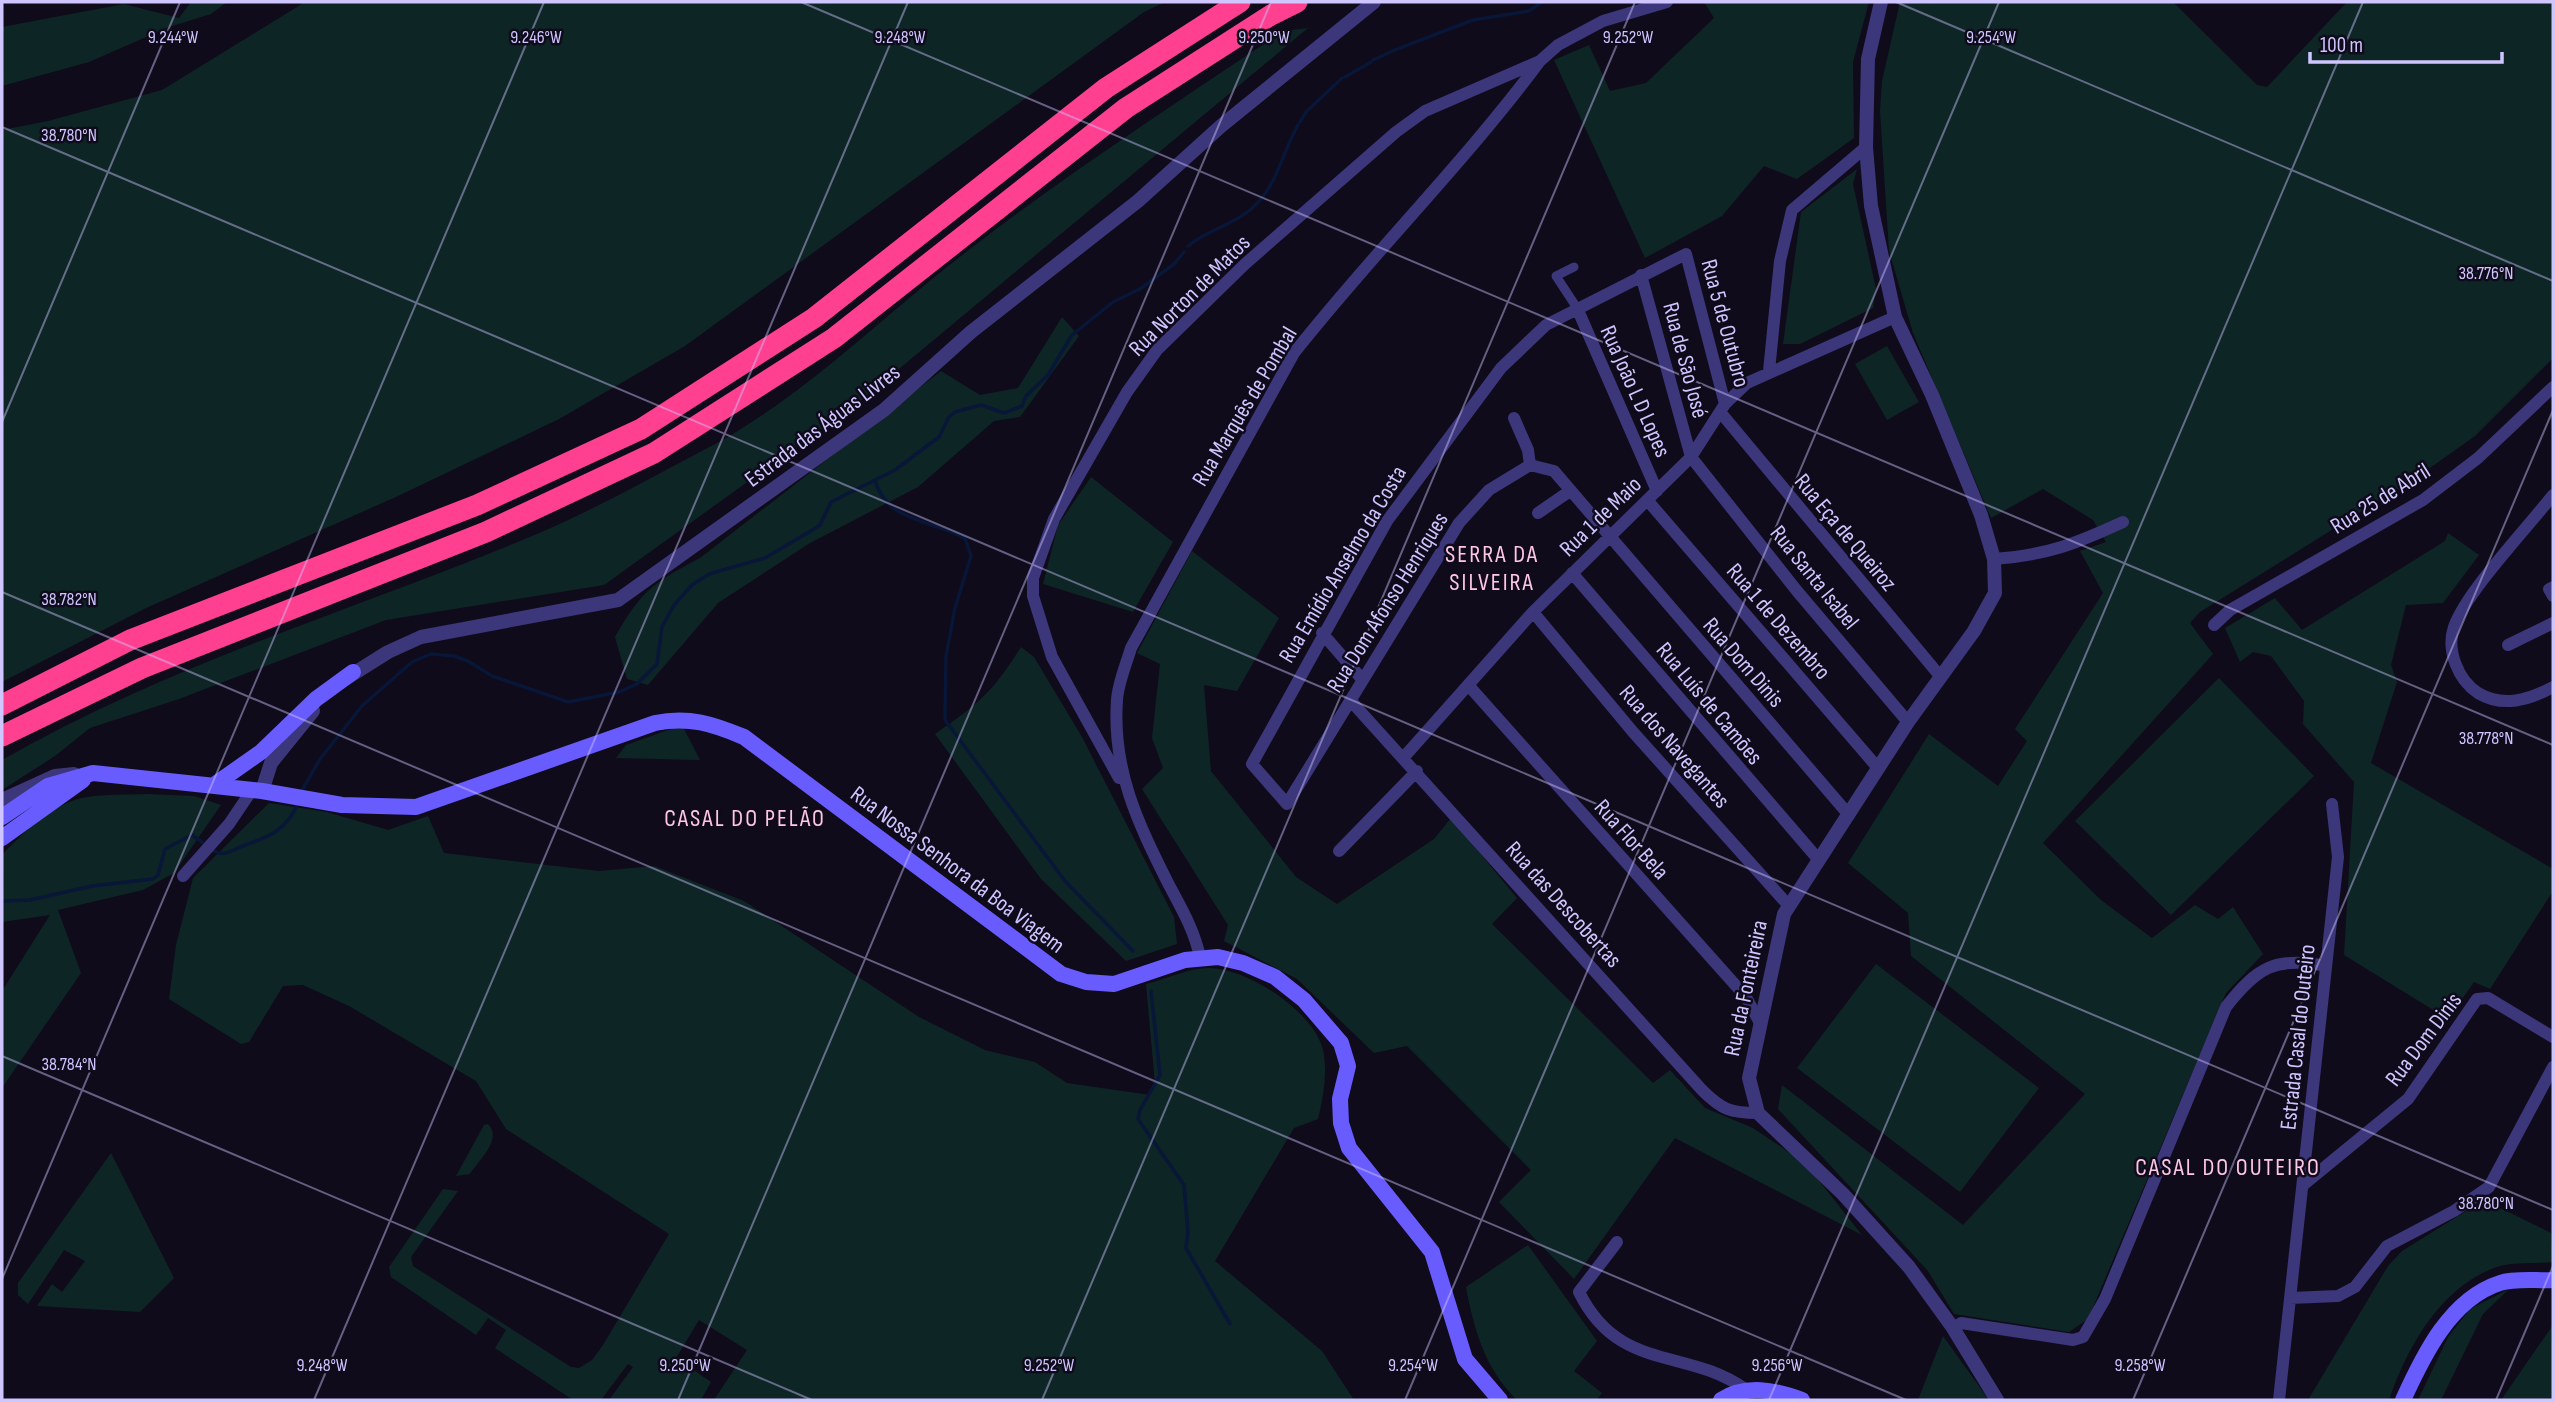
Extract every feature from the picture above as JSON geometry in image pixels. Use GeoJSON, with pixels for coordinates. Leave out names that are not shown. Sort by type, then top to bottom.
{"type":"FeatureCollection","features":[{"type":"Feature","properties":{"kind":"highway"},"geometry":{"type":"LineString","coordinates":[[2,705],[130,640],[477,505],[641,429],[814,318],[1106,88],[1240,2]]}},
{"type":"Feature","properties":{"kind":"highway"},"geometry":{"type":"LineString","coordinates":[[2,736],[142,668],[486,532],[654,453],[834,338],[1126,108],[1271,15],[1297,2]]}},
{"type":"Feature","properties":{"kind":"main road"},"geometry":{"type":"LineString","coordinates":[[214,785],[250,761],[316,699],[354,672]]}},
{"type":"Feature","properties":{"kind":"main road","name":"Rua Nossa Senhora da Boa Viagem"},"geometry":{"type":"LineString","coordinates":[[93,773],[214,785],[386,808],[416,807],[655,723],[676,719],[708,722],[744,737],[1061,974],[1086,982],[1114,984],[1200,957],[1243,963],[1275,977],[1304,1000],[1341,1043],[1348,1066],[1340,1099],[1341,1123],[1349,1148],[1432,1252],[1465,1359],[1483,1384],[1500,1400]]}},
{"type":"Feature","properties":{"kind":"main road"},"geometry":{"type":"LineString","coordinates":[[250,761],[253,790]]}},
{"type":"Feature","properties":{"kind":"main road"},"geometry":{"type":"LineString","coordinates":[[2,817],[48,786],[93,773]]}},
{"type":"Feature","properties":{"kind":"main road"},"geometry":{"type":"LineString","coordinates":[[2,838],[93,773]]}},
{"type":"Feature","properties":{"kind":"main road"},"geometry":{"type":"LineString","coordinates":[[2403,1400],[2414,1376],[2451,1316],[2475,1294],[2501,1282],[2553,1280]]}},
{"type":"Feature","properties":{"kind":"main road"},"geometry":{"type":"LineString","coordinates":[[1721,1400],[1745,1389],[1783,1393],[1802,1400]]}},
{"type":"Feature","properties":{"kind":"street","name":"Estrada das Águas Livres"},"geometry":{"type":"LineString","coordinates":[[253,790],[321,701],[354,672],[421,637],[618,600],[884,410],[971,332],[1138,201],[1221,126],[1374,2]]}},
{"type":"Feature","properties":{"kind":"street","name":"Rua Marquês de Pombal"},"geometry":{"type":"LineString","coordinates":[[1200,957],[1194,931],[1148,842],[1117,747],[1117,698],[1133,655],[1294,353],[1325,326],[1521,92],[1540,61],[1558,45],[1603,21],[1667,2]]}},
{"type":"Feature","properties":{"kind":"street","name":"Rua da Fonteireira"},"geometry":{"type":"LineString","coordinates":[[1758,1113],[1749,1078],[1789,906],[1908,722],[1992,603],[1995,593],[1994,559],[1981,515],[1932,394],[1895,317],[1871,206],[1866,147],[1868,59],[1881,2]]}},
{"type":"Feature","properties":{"kind":"street","name":"Rua Norton de Matos"},"geometry":{"type":"LineString","coordinates":[[1127,783],[1052,657],[1033,596],[1033,578],[1061,507],[1149,361],[1245,264],[1425,111],[1540,61]]}},
{"type":"Feature","properties":{"kind":"street"},"geometry":{"type":"LineString","coordinates":[[1769,371],[1780,261],[1792,209],[1866,147]]}},
{"type":"Feature","properties":{"kind":"street","name":"Rua Emídio Anselmo da Costa"},"geometry":{"type":"LineString","coordinates":[[1287,804],[1252,764],[1322,633],[1387,521],[1416,480],[1501,368],[1544,322],[1686,254]]}},
{"type":"Feature","properties":{"kind":"street","name":"Rua 5 de Outubro"},"geometry":{"type":"LineString","coordinates":[[1686,254],[1723,409]]}},
{"type":"Feature","properties":{"kind":"street"},"geometry":{"type":"LineString","coordinates":[[1574,267],[1556,276],[1577,308]]}},
{"type":"Feature","properties":{"kind":"street","name":"Rua de São José"},"geometry":{"type":"LineString","coordinates":[[1641,275],[1691,457]]}},
{"type":"Feature","properties":{"kind":"street","name":"Rua João L D Lopes"},"geometry":{"type":"LineString","coordinates":[[1577,308],[1653,496]]}},
{"type":"Feature","properties":{"kind":"street","name":"Rua 1 de Maio"},"geometry":{"type":"LineString","coordinates":[[1404,757],[1533,612],[1691,457],[1723,409],[1747,383],[1895,317]]}},
{"type":"Feature","properties":{"kind":"street","name":"Rua 25 de Abril"},"geometry":{"type":"LineString","coordinates":[[2214,625],[2230,610],[2423,500],[2478,458],[2553,387]]}},
{"type":"Feature","properties":{"kind":"street","name":"Rua Eça de Queiroz"},"geometry":{"type":"LineString","coordinates":[[1723,409],[1940,676]]}},
{"type":"Feature","properties":{"kind":"street"},"geometry":{"type":"LineString","coordinates":[[1514,418],[1528,450],[1530,465],[1554,471],[1608,538]]}},
{"type":"Feature","properties":{"kind":"street","name":"Rua Santa Isabel"},"geometry":{"type":"LineString","coordinates":[[1691,457],[1797,591],[1908,722]]}},
{"type":"Feature","properties":{"kind":"street","name":"Rua Dom Afonso Henriques"},"geometry":{"type":"LineString","coordinates":[[1287,804],[1361,678],[1459,523],[1489,490],[1530,465]]}},
{"type":"Feature","properties":{"kind":"street"},"geometry":{"type":"LineString","coordinates":[[1538,513],[1570,491]]}},
{"type":"Feature","properties":{"kind":"street"},"geometry":{"type":"LineString","coordinates":[[2553,495],[2468,601],[2453,629],[2454,664],[2475,691],[2488,698],[2523,701],[2553,687]]}},
{"type":"Feature","properties":{"kind":"street","name":"Rua 1 de Dezembro"},"geometry":{"type":"LineString","coordinates":[[1653,496],[1878,768]]}},
{"type":"Feature","properties":{"kind":"street"},"geometry":{"type":"LineString","coordinates":[[1994,559],[2036,555],[2075,545],[2123,522]]}},
{"type":"Feature","properties":{"kind":"street","name":"Rua Dom Dinis"},"geometry":{"type":"LineString","coordinates":[[1608,538],[1849,815]]}},
{"type":"Feature","properties":{"kind":"street","name":"Rua Luís de Camões"},"geometry":{"type":"LineString","coordinates":[[1572,573],[1818,859]]}},
{"type":"Feature","properties":{"kind":"street"},"geometry":{"type":"LineString","coordinates":[[2553,587],[2549,589],[2553,596]]}},
{"type":"Feature","properties":{"kind":"street","name":"Rua dos Navegantes"},"geometry":{"type":"LineString","coordinates":[[1533,612],[1633,732],[1789,906]]}},
{"type":"Feature","properties":{"kind":"street"},"geometry":{"type":"LineString","coordinates":[[2508,645],[2553,623]]}},
{"type":"Feature","properties":{"kind":"street"},"geometry":{"type":"LineString","coordinates":[[1322,633],[1361,678]]}},
{"type":"Feature","properties":{"kind":"street","name":"Rua Flor Bela"},"geometry":{"type":"LineString","coordinates":[[1469,686],[1746,997],[1760,1023]]}},
{"type":"Feature","properties":{"kind":"street","name":"Rua das Descobertas"},"geometry":{"type":"LineString","coordinates":[[1350,700],[1417,771],[1710,1099],[1719,1107],[1738,1113],[1758,1113]]}},
{"type":"Feature","properties":{"kind":"street"},"geometry":{"type":"LineString","coordinates":[[1339,850],[1417,771]]}},
{"type":"Feature","properties":{"kind":"street"},"geometry":{"type":"LineString","coordinates":[[2,800],[55,776],[93,773]]}},
{"type":"Feature","properties":{"kind":"street"},"geometry":{"type":"LineString","coordinates":[[183,876],[253,790]]}},
{"type":"Feature","properties":{"kind":"street","name":"Estrada Casal do Outeiro"},"geometry":{"type":"LineString","coordinates":[[2279,1400],[2338,858],[2332,804]]}},
{"type":"Feature","properties":{"kind":"street"},"geometry":{"type":"LineString","coordinates":[[1954,1328],[1961,1323],[2073,1340],[2083,1337],[2105,1299],[2226,1006],[2247,979],[2273,964],[2295,960],[2326,966]]}},
{"type":"Feature","properties":{"kind":"street","name":"Rua Dom Dinis"},"geometry":{"type":"LineString","coordinates":[[2303,1185],[2408,1099],[2477,999],[2488,998],[2553,1037]]}},
{"type":"Feature","properties":{"kind":"street"},"geometry":{"type":"LineString","coordinates":[[2290,1298],[2338,1296],[2355,1287],[2387,1245],[2454,1211],[2489,1187],[2553,1067]]}},
{"type":"Feature","properties":{"kind":"street"},"geometry":{"type":"LineString","coordinates":[[1758,1113],[1881,1234],[1954,1328],[1997,1400]]}},
{"type":"Feature","properties":{"kind":"street"},"geometry":{"type":"LineString","coordinates":[[1618,1242],[1579,1292],[1586,1306],[1618,1340],[1635,1350],[1727,1376],[1745,1389]]}},
{"type":"Feature","properties":{"kind":"green space"},"geometry":{"type":"Polygon","coordinates":[[[191,2],[227,2],[211,14],[169,27],[89,62],[2,86],[2,27],[124,4],[179,18],[191,2]]]}},
{"type":"Feature","properties":{"kind":"green space"},"geometry":{"type":"Polygon","coordinates":[[[305,2],[1165,2],[1144,12],[685,346],[559,419],[398,496],[144,609],[2,682],[2,130],[48,121],[162,90],[305,2]]]}},
{"type":"Feature","properties":{"kind":"green space"},"geometry":{"type":"Polygon","coordinates":[[[1704,2],[1869,2],[1853,62],[1854,138],[1797,179],[1764,166],[1722,216],[1645,258],[1554,60],[1589,45],[1610,91],[1646,83],[1714,18],[1704,2]]]}},
{"type":"Feature","properties":{"kind":"green space"},"geometry":{"type":"Polygon","coordinates":[[[1900,2],[2173,2],[2257,85],[2267,87],[2347,2],[2553,2],[2553,358],[2475,436],[2420,475],[2200,612],[2190,623],[2213,654],[2043,843],[2101,900],[2152,938],[2195,905],[2218,919],[2233,907],[2263,954],[2226,993],[2088,1319],[2069,1332],[1954,1314],[1928,1271],[1778,1109],[1782,1085],[1963,1225],[2085,1094],[1911,956],[1908,913],[1848,863],[1929,734],[1998,786],[2027,741],[2015,729],[2103,593],[2080,551],[2106,542],[2093,520],[2043,489],[1991,518],[1913,333],[1889,251],[1880,111],[1882,81],[1900,2]]]}},
{"type":"Feature","properties":{"kind":"green space"},"geometry":{"type":"Polygon","coordinates":[[[1308,28],[863,399],[604,585],[386,620],[179,699],[90,728],[55,756],[2,790],[2,760],[66,726],[198,666],[537,534],[605,502],[717,443],[778,404],[836,360],[947,267],[1071,175],[1283,31],[1308,28]]]}},
{"type":"Feature","properties":{"kind":"green space"},"geometry":{"type":"Polygon","coordinates":[[[1857,169],[1853,184],[1876,289],[1873,308],[1800,344],[1783,344],[1801,212],[1857,169]]]}},
{"type":"Feature","properties":{"kind":"green space"},"geometry":{"type":"Polygon","coordinates":[[[1062,317],[1079,336],[1020,417],[994,421],[918,487],[810,543],[718,603],[648,685],[627,679],[615,637],[650,589],[700,558],[941,371],[980,395],[1018,388],[1062,317]]]}},
{"type":"Feature","properties":{"kind":"green space"},"geometry":{"type":"Polygon","coordinates":[[[1887,346],[1919,402],[1887,420],[1855,364],[1887,346]]]}},
{"type":"Feature","properties":{"kind":"green space"},"geometry":{"type":"Polygon","coordinates":[[[1091,477],[1173,542],[1133,612],[1043,584],[1058,525],[1091,477]]]}},
{"type":"Feature","properties":{"kind":"green space"},"geometry":{"type":"Polygon","coordinates":[[[2448,533],[2479,555],[2443,603],[2406,605],[2391,665],[2397,682],[2371,763],[2553,869],[2553,891],[2490,989],[2474,982],[2448,1019],[2344,955],[2354,782],[2303,724],[2304,701],[2271,656],[2253,652],[2240,662],[2225,628],[2275,598],[2302,630],[2445,541],[2448,533]]]}},
{"type":"Feature","properties":{"kind":"green space"},"geometry":{"type":"Polygon","coordinates":[[[1192,551],[1279,618],[1237,691],[1204,685],[1211,771],[1296,877],[1337,904],[1434,839],[1451,818],[1517,898],[1492,924],[1653,1083],[1670,1070],[1705,1108],[1753,1128],[1805,1163],[1862,1235],[1675,1138],[1574,1279],[1499,1202],[1531,1170],[1407,1046],[1374,1053],[1297,979],[1224,941],[1228,925],[1142,789],[1163,768],[1152,738],[1160,664],[1137,653],[1192,551]]]}},
{"type":"Feature","properties":{"kind":"green space"},"geometry":{"type":"Polygon","coordinates":[[[1021,647],[1034,657],[1082,737],[1174,917],[1177,944],[1126,961],[1041,879],[935,734],[983,696],[1021,647]]]}},
{"type":"Feature","properties":{"kind":"green space"},"geometry":{"type":"Polygon","coordinates":[[[2219,678],[2314,776],[2171,915],[2075,821],[2219,678]]]}},
{"type":"Feature","properties":{"kind":"green space"},"geometry":{"type":"Polygon","coordinates":[[[682,725],[700,760],[616,758],[626,745],[682,725]]]}},
{"type":"Feature","properties":{"kind":"green space"},"geometry":{"type":"Polygon","coordinates":[[[94,796],[194,796],[221,805],[174,873],[143,890],[58,910],[81,973],[2,1088],[2,991],[50,915],[2,922],[2,855],[30,828],[63,805],[94,796]]]}},
{"type":"Feature","properties":{"kind":"green space"},"geometry":{"type":"Polygon","coordinates":[[[269,803],[327,812],[388,830],[428,816],[444,853],[599,871],[654,866],[744,901],[919,1017],[985,1050],[1035,1062],[1067,1083],[1150,1095],[1155,1084],[1146,984],[1209,968],[1225,970],[1261,985],[1296,1009],[1319,1039],[1325,1063],[1323,1095],[1318,1119],[1294,1128],[1215,1261],[1322,1351],[1354,1400],[714,1400],[747,1350],[699,1320],[676,1358],[711,1382],[701,1400],[609,1400],[633,1367],[628,1364],[601,1400],[573,1400],[495,1348],[506,1330],[488,1318],[476,1335],[391,1277],[389,1267],[443,1189],[458,1191],[411,1257],[413,1266],[571,1367],[579,1368],[592,1360],[603,1345],[669,1234],[506,1129],[476,1081],[349,1006],[303,985],[283,986],[249,1042],[241,1044],[169,999],[176,945],[193,878],[269,803]]]}},
{"type":"Feature","properties":{"kind":"green space"},"geometry":{"type":"Polygon","coordinates":[[[1876,964],[2039,1088],[1960,1192],[1797,1068],[1876,964]]]}},
{"type":"Feature","properties":{"kind":"green space"},"geometry":{"type":"Polygon","coordinates":[[[488,1124],[493,1136],[488,1149],[470,1174],[456,1176],[484,1125],[488,1124]]]}},
{"type":"Feature","properties":{"kind":"green space"},"geometry":{"type":"Polygon","coordinates":[[[111,1153],[174,1278],[140,1312],[37,1306],[52,1284],[62,1292],[85,1261],[64,1250],[28,1304],[18,1295],[18,1283],[111,1153]]]}},
{"type":"Feature","properties":{"kind":"green space"},"geometry":{"type":"Polygon","coordinates":[[[2484,1200],[2551,1233],[2553,1262],[2500,1266],[2474,1278],[2457,1290],[2441,1305],[2416,1341],[2389,1400],[2308,1400],[2388,1266],[2402,1251],[2484,1200]]]}},
{"type":"Feature","properties":{"kind":"green space"},"geometry":{"type":"Polygon","coordinates":[[[1528,1245],[1597,1341],[1574,1371],[1602,1393],[1597,1400],[1517,1400],[1497,1375],[1482,1348],[1466,1287],[1528,1245]]]}},
{"type":"Feature","properties":{"kind":"green space"},"geometry":{"type":"Polygon","coordinates":[[[2509,1289],[2483,1314],[2441,1400],[2418,1400],[2448,1337],[2470,1309],[2509,1289]]]}},
{"type":"Feature","properties":{"kind":"green space"},"geometry":{"type":"Polygon","coordinates":[[[2553,1325],[2553,1400],[2501,1400],[2553,1325]]]}},
{"type":"Feature","properties":{"kind":"green space"},"geometry":{"type":"Polygon","coordinates":[[[1943,1336],[1989,1400],[1918,1400],[1943,1336]]]}},
{"type":"Feature","properties":{"kind":"waterway"},"geometry":{"type":"LineString","coordinates":[[1400,48],[1473,20],[1529,11],[1542,2]]}},
{"type":"Feature","properties":{"kind":"waterway"},"geometry":{"type":"LineString","coordinates":[[1373,60],[1397,49]]}},
{"type":"Feature","properties":{"kind":"waterway"},"geometry":{"type":"LineString","coordinates":[[1345,77],[1371,62]]}},
{"type":"Feature","properties":{"kind":"waterway"},"geometry":{"type":"LineString","coordinates":[[1300,122],[1306,112],[1342,78]]}},
{"type":"Feature","properties":{"kind":"waterway"},"geometry":{"type":"LineString","coordinates":[[1188,246],[1243,215],[1259,201],[1273,181],[1298,125]]}},
{"type":"Feature","properties":{"kind":"waterway"},"geometry":{"type":"LineString","coordinates":[[301,792],[320,759],[362,706],[412,662],[431,654],[454,656],[492,676],[568,702],[619,692],[637,684],[657,664],[662,627],[674,605],[692,585],[709,574],[765,558],[814,529],[820,525],[831,502],[895,470],[939,437],[949,417],[955,412],[981,405],[1004,413],[1022,406],[1026,396],[1048,375],[1072,335],[1113,302],[1140,289],[1174,264],[1184,252]]}},
{"type":"Feature","properties":{"kind":"waterway"},"geometry":{"type":"LineString","coordinates":[[875,480],[881,494],[900,512],[965,538],[971,556],[955,608],[946,656],[945,720],[1065,881],[1133,951]]}},
{"type":"Feature","properties":{"kind":"waterway"},"geometry":{"type":"LineString","coordinates":[[212,850],[228,852],[269,836],[283,826],[298,803]]}},
{"type":"Feature","properties":{"kind":"waterway"},"geometry":{"type":"LineString","coordinates":[[2,901],[30,900],[92,886],[153,879],[158,875],[165,849],[192,835],[206,845]]}},
{"type":"Feature","properties":{"kind":"waterway"},"geometry":{"type":"LineString","coordinates":[[1151,991],[1160,1075],[1140,1110],[1138,1119],[1184,1185],[1188,1232],[1186,1248],[1230,1324]]}},
{"type":"Feature","properties":{"kind":"district","name":"SERRA DA SILVEIRA"},"geometry":{"type":"Point","coordinates":[1492,568]}},
{"type":"Feature","properties":{"kind":"district","name":"CASAL DO PELÃO"},"geometry":{"type":"Point","coordinates":[745,818]}},
{"type":"Feature","properties":{"kind":"district","name":"CASAL DO OUTEIRO"},"geometry":{"type":"Point","coordinates":[2228,1167]}}]}
